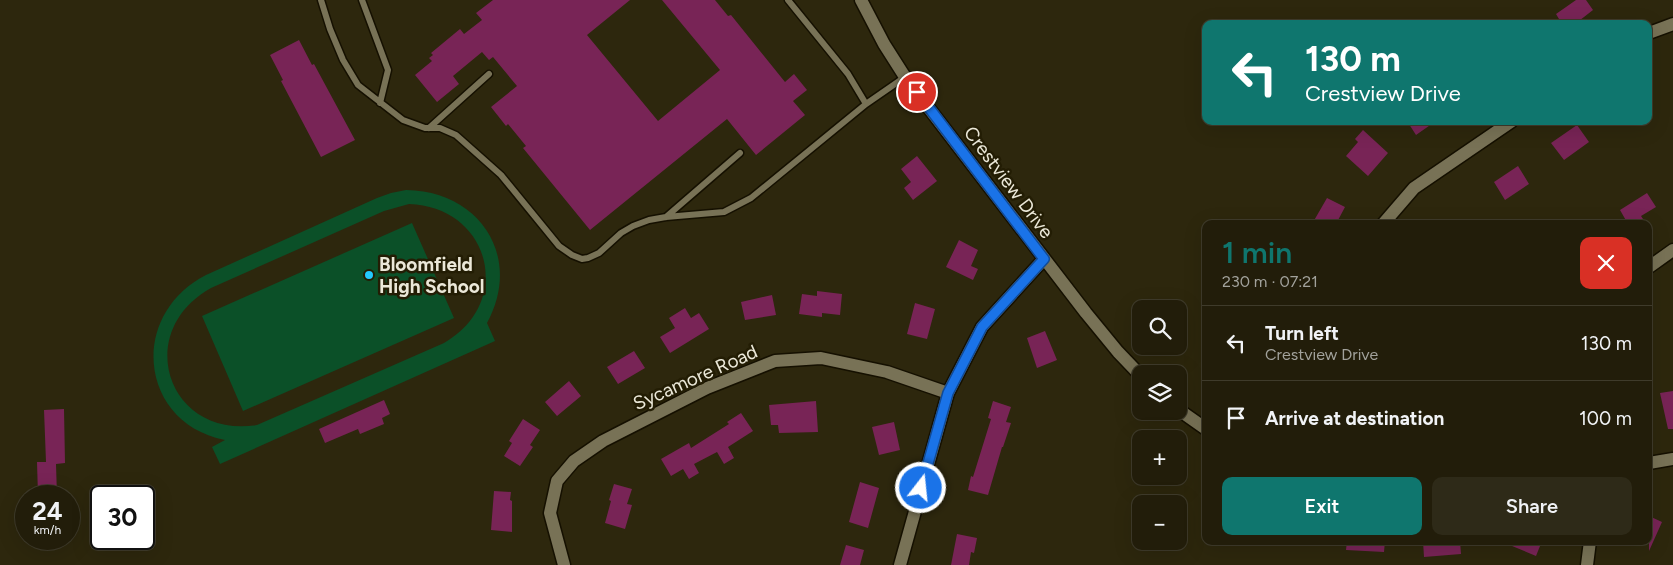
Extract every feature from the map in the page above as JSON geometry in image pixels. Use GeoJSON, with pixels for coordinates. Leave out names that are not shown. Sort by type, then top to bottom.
{"type":"FeatureCollection","features":[{"type":"Feature","properties":{"kind":"street","name":"Crestview Drive"},"geometry":{"type":"LineString","coordinates":[[861,0],[884,44],[905,77],[1044,259],[1118,352],[1132,367]]}},
{"type":"Feature","properties":{"kind":"street"},"geometry":{"type":"LineString","coordinates":[[1652,32],[1673,24]]}},
{"type":"Feature","properties":{"kind":"street"},"geometry":{"type":"LineString","coordinates":[[1386,220],[1414,188],[1506,125]]}},
{"type":"Feature","properties":{"kind":"street"},"geometry":{"type":"LineString","coordinates":[[1652,264],[1673,250]]}},
{"type":"Feature","properties":{"kind":"street"},"geometry":{"type":"LineString","coordinates":[[900,565],[948,393],[982,327],[1044,259]]}},
{"type":"Feature","properties":{"kind":"street","name":"Sycamore Road"},"geometry":{"type":"LineString","coordinates":[[564,565],[550,513],[557,481],[574,461],[603,441],[707,388],[775,361],[821,358],[887,372],[948,393]]}},
{"type":"Feature","properties":{"kind":"street"},"geometry":{"type":"LineString","coordinates":[[1187,416],[1202,426]]}},
{"type":"Feature","properties":{"kind":"street"},"geometry":{"type":"LineString","coordinates":[[1652,462],[1673,458]]}},
{"type":"Feature","properties":{"kind":"street"},"geometry":{"type":"LineString","coordinates":[[1587,565],[1590,545]]}},
{"type":"Feature","properties":{"kind":"lane"},"geometry":{"type":"LineString","coordinates":[[322,0],[330,29],[343,60],[358,85],[403,120],[429,128],[440,128],[456,136],[501,176],[559,246],[578,258],[593,257],[621,233],[633,226],[666,217],[724,212],[756,195],[866,104],[905,77]]}},
{"type":"Feature","properties":{"kind":"lane"},"geometry":{"type":"LineString","coordinates":[[362,0],[388,70],[380,103]]}},
{"type":"Feature","properties":{"kind":"lane"},"geometry":{"type":"LineString","coordinates":[[788,0],[848,74],[866,104]]}},
{"type":"Feature","properties":{"kind":"lane"},"geometry":{"type":"LineString","coordinates":[[429,128],[489,74]]}},
{"type":"Feature","properties":{"kind":"lane"},"geometry":{"type":"LineString","coordinates":[[666,217],[740,153]]}},
{"type":"Feature","properties":{"kind":"green space"},"geometry":{"type":"Polygon","coordinates":[[[406,190],[432,193],[455,202],[474,215],[488,232],[497,252],[500,275],[497,298],[487,323],[495,341],[220,464],[212,447],[225,440],[196,430],[175,413],[161,391],[154,366],[155,340],[164,315],[181,293],[206,275],[391,193],[406,190]],[[409,204],[384,211],[211,288],[187,307],[172,330],[167,354],[171,378],[183,399],[201,416],[226,425],[257,425],[444,343],[466,325],[480,304],[485,282],[483,259],[474,238],[459,221],[437,209],[409,204]]]}},
{"type":"Feature","properties":{"kind":"green space"},"geometry":{"type":"Polygon","coordinates":[[[412,223],[454,318],[243,411],[202,316],[412,223]]]}},
{"type":"Feature","properties":{"kind":"building"},"geometry":{"type":"Polygon","coordinates":[[[493,0],[630,0],[587,35],[658,121],[720,70],[662,0],[715,0],[728,16],[731,15],[785,82],[794,74],[807,90],[793,101],[805,115],[756,155],[727,119],[590,230],[523,148],[526,146],[508,124],[506,126],[491,107],[517,86],[493,57],[489,60],[482,52],[453,76],[459,84],[437,102],[415,75],[432,61],[429,58],[433,55],[431,53],[460,29],[464,34],[482,20],[476,13],[493,0]]]}},
{"type":"Feature","properties":{"kind":"building"},"geometry":{"type":"Polygon","coordinates":[[[1576,0],[1586,0],[1593,10],[1580,20],[1560,20],[1556,14],[1576,0]]]}},
{"type":"Feature","properties":{"kind":"building"},"geometry":{"type":"Polygon","coordinates":[[[299,40],[355,140],[321,157],[281,81],[283,80],[270,55],[299,40]]]}},
{"type":"Feature","properties":{"kind":"building"},"geometry":{"type":"Polygon","coordinates":[[[1410,125],[1430,125],[1416,135],[1410,125]]]}},
{"type":"Feature","properties":{"kind":"building"},"geometry":{"type":"Polygon","coordinates":[[[1577,125],[1589,142],[1564,160],[1551,143],[1577,125]]]}},
{"type":"Feature","properties":{"kind":"building"},"geometry":{"type":"Polygon","coordinates":[[[1363,130],[1388,153],[1368,176],[1346,156],[1358,142],[1355,139],[1363,130]]]}},
{"type":"Feature","properties":{"kind":"building"},"geometry":{"type":"Polygon","coordinates":[[[917,156],[937,181],[913,200],[904,188],[911,182],[901,169],[917,156]]]}},
{"type":"Feature","properties":{"kind":"building"},"geometry":{"type":"Polygon","coordinates":[[[1518,166],[1529,184],[1505,200],[1494,182],[1518,166]]]}},
{"type":"Feature","properties":{"kind":"building"},"geometry":{"type":"Polygon","coordinates":[[[1647,193],[1656,207],[1641,216],[1643,219],[1641,220],[1626,220],[1620,210],[1647,193]]]}},
{"type":"Feature","properties":{"kind":"building"},"geometry":{"type":"Polygon","coordinates":[[[1327,198],[1345,207],[1338,220],[1314,220],[1327,198]]]}},
{"type":"Feature","properties":{"kind":"building"},"geometry":{"type":"Polygon","coordinates":[[[959,240],[978,250],[971,266],[978,269],[973,280],[946,267],[959,240]]]}},
{"type":"Feature","properties":{"kind":"building"},"geometry":{"type":"Polygon","coordinates":[[[817,291],[842,294],[840,315],[822,313],[822,317],[799,314],[802,294],[817,296],[817,291]]]}},
{"type":"Feature","properties":{"kind":"building"},"geometry":{"type":"Polygon","coordinates":[[[772,295],[776,315],[745,320],[741,302],[772,295]]]}},
{"type":"Feature","properties":{"kind":"building"},"geometry":{"type":"Polygon","coordinates":[[[915,303],[935,309],[927,339],[907,334],[915,303]]]}},
{"type":"Feature","properties":{"kind":"building"},"geometry":{"type":"Polygon","coordinates":[[[685,308],[691,318],[699,313],[709,329],[670,353],[660,337],[675,328],[669,318],[685,308]]]}},
{"type":"Feature","properties":{"kind":"building"},"geometry":{"type":"Polygon","coordinates":[[[1045,331],[1057,360],[1037,368],[1027,338],[1045,331]]]}},
{"type":"Feature","properties":{"kind":"building"},"geometry":{"type":"Polygon","coordinates":[[[634,351],[645,368],[618,384],[607,367],[634,351]]]}},
{"type":"Feature","properties":{"kind":"building"},"geometry":{"type":"Polygon","coordinates":[[[569,381],[581,396],[557,416],[545,402],[569,381]]]}},
{"type":"Feature","properties":{"kind":"building"},"geometry":{"type":"Polygon","coordinates":[[[1673,391],[1673,429],[1668,429],[1660,393],[1673,391]]]}},
{"type":"Feature","properties":{"kind":"building"},"geometry":{"type":"Polygon","coordinates":[[[384,400],[390,414],[382,418],[384,424],[360,434],[358,429],[325,443],[319,429],[384,400]]]}},
{"type":"Feature","properties":{"kind":"building"},"geometry":{"type":"Polygon","coordinates":[[[816,401],[818,432],[779,433],[778,425],[771,425],[769,405],[816,401]]]}},
{"type":"Feature","properties":{"kind":"building"},"geometry":{"type":"Polygon","coordinates":[[[993,401],[1011,407],[1006,422],[1011,423],[988,495],[968,490],[991,419],[988,418],[993,401]]]}},
{"type":"Feature","properties":{"kind":"building"},"geometry":{"type":"Polygon","coordinates":[[[64,409],[65,463],[56,464],[57,485],[38,485],[37,462],[46,462],[44,410],[64,409]]]}},
{"type":"Feature","properties":{"kind":"building"},"geometry":{"type":"Polygon","coordinates":[[[741,413],[753,431],[728,447],[734,458],[724,464],[717,452],[694,464],[699,473],[689,479],[683,469],[671,476],[661,459],[689,443],[691,448],[729,424],[727,422],[741,413]]]}},
{"type":"Feature","properties":{"kind":"building"},"geometry":{"type":"Polygon","coordinates":[[[523,419],[540,430],[530,445],[533,447],[520,466],[504,456],[512,443],[509,441],[523,419]]]}},
{"type":"Feature","properties":{"kind":"building"},"geometry":{"type":"Polygon","coordinates":[[[894,422],[900,450],[879,455],[872,427],[894,422]]]}},
{"type":"Feature","properties":{"kind":"building"},"geometry":{"type":"Polygon","coordinates":[[[860,482],[879,488],[868,528],[849,522],[860,482]]]}},
{"type":"Feature","properties":{"kind":"building"},"geometry":{"type":"Polygon","coordinates":[[[614,484],[632,489],[627,504],[632,505],[625,529],[605,523],[614,484]]]}},
{"type":"Feature","properties":{"kind":"building"},"geometry":{"type":"Polygon","coordinates":[[[494,491],[511,492],[512,532],[491,530],[494,491]]]}},
{"type":"Feature","properties":{"kind":"building"},"geometry":{"type":"Polygon","coordinates":[[[1652,517],[1662,522],[1652,544],[1652,517]]]}},
{"type":"Feature","properties":{"kind":"building"},"geometry":{"type":"Polygon","coordinates":[[[957,534],[977,538],[974,553],[971,552],[969,565],[951,565],[957,534]]]}},
{"type":"Feature","properties":{"kind":"building"},"geometry":{"type":"Polygon","coordinates":[[[846,545],[864,550],[860,565],[840,565],[846,545]]]}},
{"type":"Feature","properties":{"kind":"building"},"geometry":{"type":"Polygon","coordinates":[[[1347,545],[1385,545],[1384,552],[1346,550],[1347,545]]]}},
{"type":"Feature","properties":{"kind":"building"},"geometry":{"type":"Polygon","coordinates":[[[1423,545],[1460,545],[1461,554],[1424,557],[1423,545]]]}},
{"type":"Feature","properties":{"kind":"building"},"geometry":{"type":"Polygon","coordinates":[[[1510,545],[1540,545],[1536,556],[1510,545]]]}},
{"type":"Feature","properties":{"kind":"place","name":"Bloomfield High School"},"geometry":{"type":"Point","coordinates":[369,275]}},
{"type":"Feature","properties":{"kind":"route"},"geometry":{"type":"LineString","coordinates":[[917,92],[1044,259],[982,327],[948,393],[921,488]]}}]}
